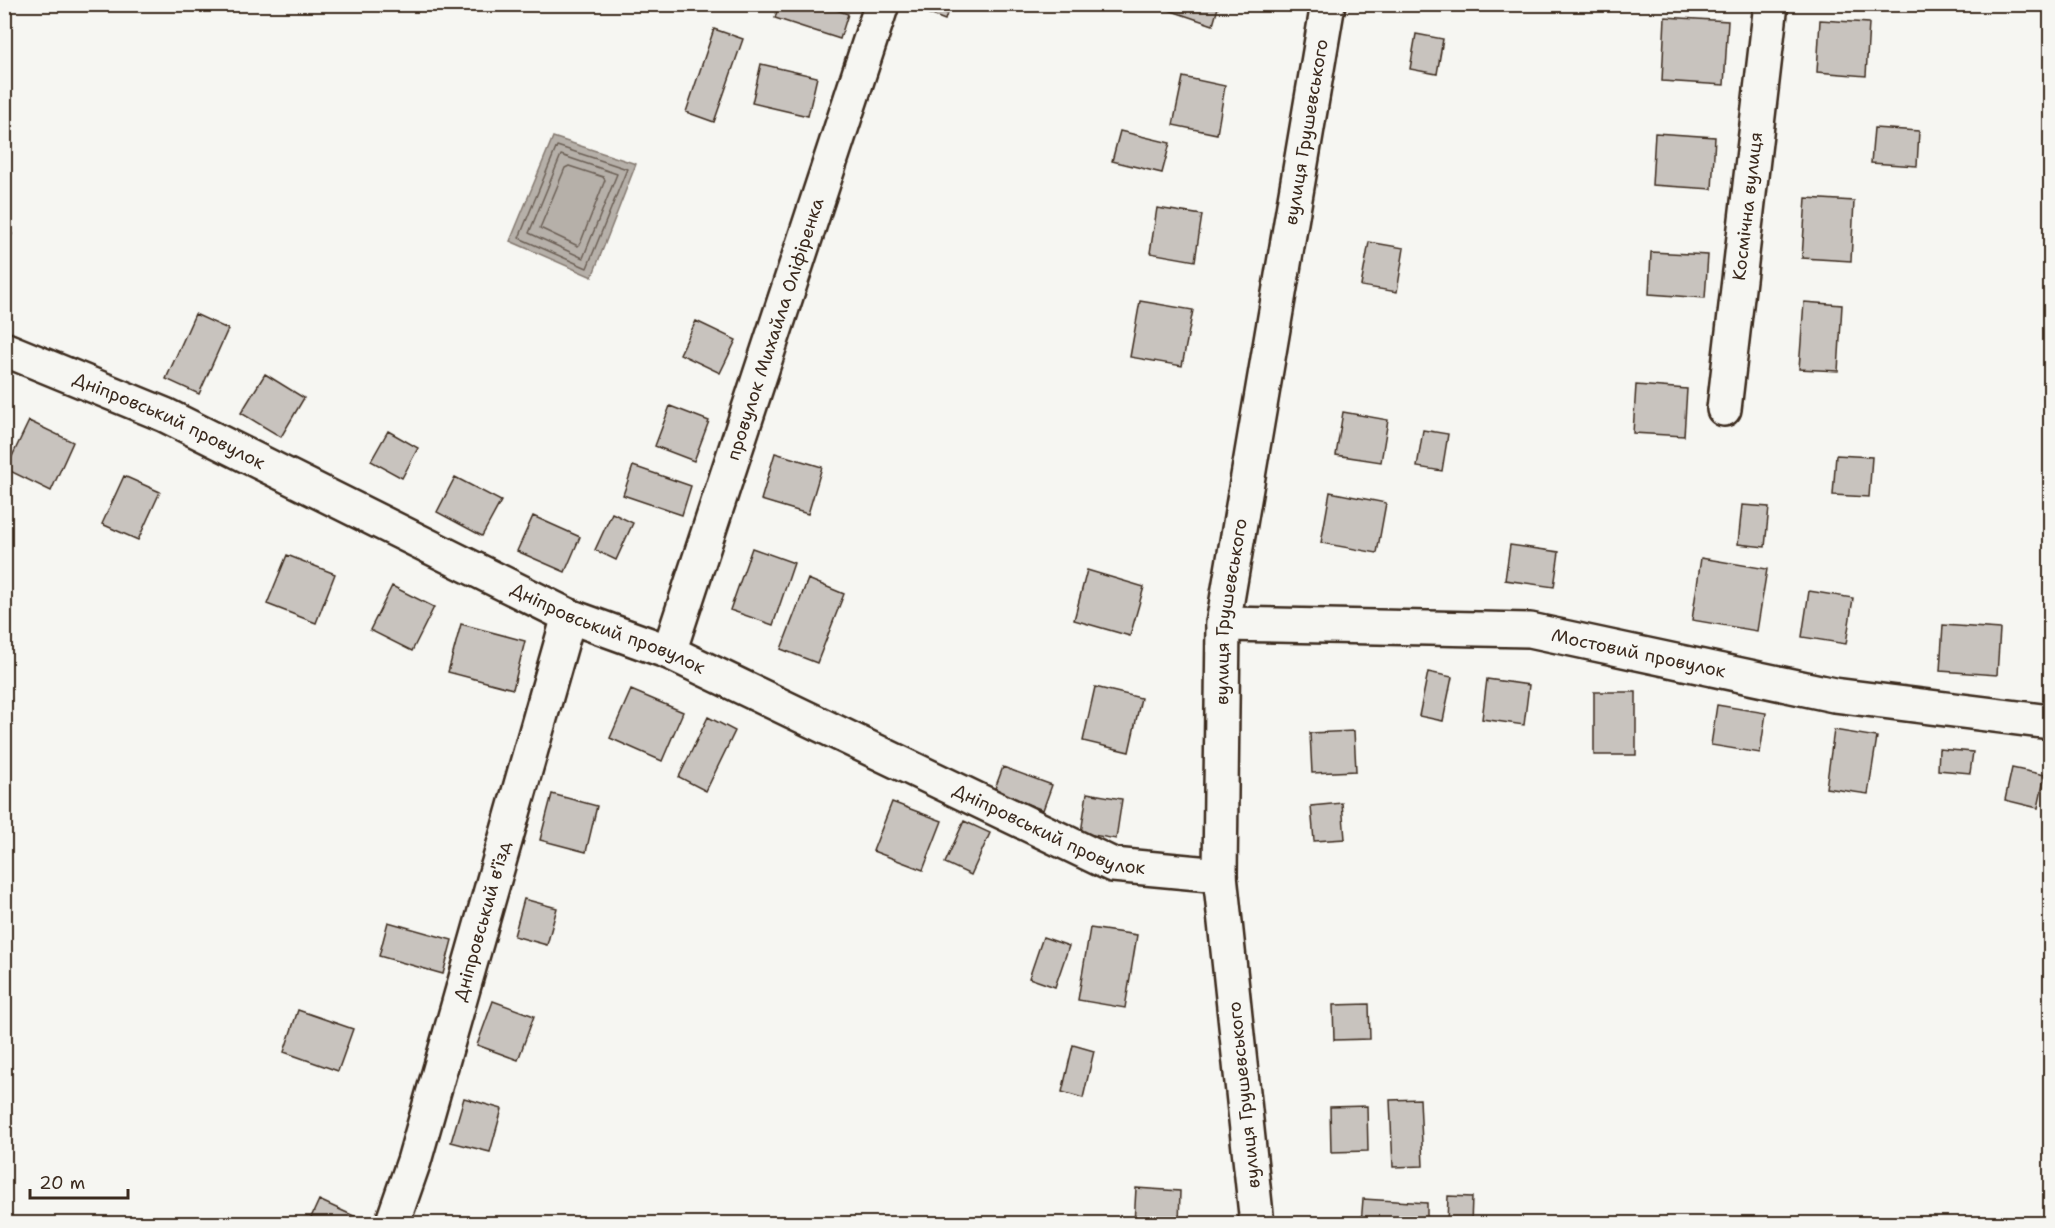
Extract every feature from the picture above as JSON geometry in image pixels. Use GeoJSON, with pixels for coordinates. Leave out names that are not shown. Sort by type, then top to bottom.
{"type":"FeatureCollection","features":[{"type":"Feature","properties":{"kind":"street","name":"провулок Михайла Оліфіренка"},"geometry":{"type":"LineString","coordinates":[[669,652],[882,4]]}},
{"type":"Feature","properties":{"kind":"street","name":"вулиця Грушевського"},"geometry":{"type":"LineString","coordinates":[[1257,1224],[1220,875],[1223,624],[1328,4]]}},
{"type":"Feature","properties":{"kind":"street","name":"Космічна вулиця"},"geometry":{"type":"LineString","coordinates":[[1725,409],[1771,4]]}},
{"type":"Feature","properties":{"kind":"street","name":"Дніпровський провулок"},"geometry":{"type":"LineString","coordinates":[[4,349],[165,415],[569,616],[669,652],[1113,865],[1220,875]]}},
{"type":"Feature","properties":{"kind":"street","name":"Дніпровський в'їзд"},"geometry":{"type":"LineString","coordinates":[[392,1224],[414,1161],[569,616]]}},
{"type":"Feature","properties":{"kind":"street","name":"Мостовий провулок"},"geometry":{"type":"LineString","coordinates":[[1223,624],[1530,630],[1834,695],[2050,722]]}},
{"type":"Feature","properties":{"kind":"water"},"geometry":{"type":"Polygon","coordinates":[[[553,137],[636,164],[592,277],[510,241],[553,137]]]}},
{"type":"Feature","properties":{"kind":"building"},"geometry":{"type":"Polygon","coordinates":[[[779,4],[820,4],[848,14],[840,39],[775,18],[779,4]]]}},
{"type":"Feature","properties":{"kind":"building"},"geometry":{"type":"Polygon","coordinates":[[[910,4],[950,4],[945,20],[909,6],[910,4]]]}},
{"type":"Feature","properties":{"kind":"building"},"geometry":{"type":"Polygon","coordinates":[[[1151,4],[1219,4],[1213,25],[1151,4]]]}},
{"type":"Feature","properties":{"kind":"building"},"geometry":{"type":"Polygon","coordinates":[[[1665,17],[1728,21],[1724,85],[1662,81],[1665,17]]]}},
{"type":"Feature","properties":{"kind":"building"},"geometry":{"type":"Polygon","coordinates":[[[1820,20],[1869,23],[1866,76],[1817,72],[1820,20]]]}},
{"type":"Feature","properties":{"kind":"building"},"geometry":{"type":"Polygon","coordinates":[[[714,29],[743,39],[714,122],[686,112],[714,29]]]}},
{"type":"Feature","properties":{"kind":"building"},"geometry":{"type":"Polygon","coordinates":[[[1416,34],[1443,39],[1437,74],[1410,69],[1416,34]]]}},
{"type":"Feature","properties":{"kind":"building"},"geometry":{"type":"Polygon","coordinates":[[[761,64],[817,77],[808,116],[752,103],[761,64]]]}},
{"type":"Feature","properties":{"kind":"building"},"geometry":{"type":"Polygon","coordinates":[[[1183,77],[1225,86],[1217,134],[1173,125],[1183,77]]]}},
{"type":"Feature","properties":{"kind":"building"},"geometry":{"type":"Polygon","coordinates":[[[1874,128],[1919,131],[1917,166],[1871,163],[1874,128]]]}},
{"type":"Feature","properties":{"kind":"building"},"geometry":{"type":"Polygon","coordinates":[[[1120,131],[1170,143],[1162,173],[1112,161],[1120,131]]]}},
{"type":"Feature","properties":{"kind":"building"},"geometry":{"type":"Polygon","coordinates":[[[1655,133],[1715,137],[1712,189],[1652,185],[1655,133]]]}},
{"type":"Feature","properties":{"kind":"building"},"geometry":{"type":"Polygon","coordinates":[[[1806,198],[1854,201],[1851,261],[1802,258],[1806,198]]]}},
{"type":"Feature","properties":{"kind":"building"},"geometry":{"type":"Polygon","coordinates":[[[1157,208],[1202,215],[1195,261],[1150,253],[1157,208]]]}},
{"type":"Feature","properties":{"kind":"building"},"geometry":{"type":"Polygon","coordinates":[[[4,231],[12,234],[4,256],[4,231]]]}},
{"type":"Feature","properties":{"kind":"building"},"geometry":{"type":"Polygon","coordinates":[[[1369,242],[1404,248],[1397,292],[1361,286],[1369,242]]]}},
{"type":"Feature","properties":{"kind":"building"},"geometry":{"type":"Polygon","coordinates":[[[1651,252],[1708,255],[1705,298],[1649,294],[1651,252]]]}},
{"type":"Feature","properties":{"kind":"building"},"geometry":{"type":"Polygon","coordinates":[[[1140,301],[1193,310],[1182,366],[1130,357],[1140,301]]]}},
{"type":"Feature","properties":{"kind":"building"},"geometry":{"type":"Polygon","coordinates":[[[1804,302],[1842,305],[1838,371],[1799,369],[1804,302]]]}},
{"type":"Feature","properties":{"kind":"building"},"geometry":{"type":"Polygon","coordinates":[[[195,314],[228,329],[199,394],[166,379],[195,314]]]}},
{"type":"Feature","properties":{"kind":"building"},"geometry":{"type":"Polygon","coordinates":[[[696,321],[736,340],[720,373],[680,354],[696,321]]]}},
{"type":"Feature","properties":{"kind":"building"},"geometry":{"type":"Polygon","coordinates":[[[265,374],[304,398],[281,437],[241,413],[265,374]]]}},
{"type":"Feature","properties":{"kind":"building"},"geometry":{"type":"Polygon","coordinates":[[[1636,385],[1687,389],[1684,436],[1633,433],[1636,385]]]}},
{"type":"Feature","properties":{"kind":"building"},"geometry":{"type":"Polygon","coordinates":[[[670,406],[709,421],[694,461],[655,446],[670,406]]]}},
{"type":"Feature","properties":{"kind":"building"},"geometry":{"type":"Polygon","coordinates":[[[1343,412],[1388,420],[1381,462],[1336,455],[1343,412]]]}},
{"type":"Feature","properties":{"kind":"building"},"geometry":{"type":"Polygon","coordinates":[[[29,421],[73,442],[51,491],[6,469],[29,421]]]}},
{"type":"Feature","properties":{"kind":"building"},"geometry":{"type":"Polygon","coordinates":[[[1423,430],[1448,434],[1442,471],[1417,467],[1423,430]]]}},
{"type":"Feature","properties":{"kind":"building"},"geometry":{"type":"Polygon","coordinates":[[[388,431],[418,448],[402,478],[371,461],[388,431]]]}},
{"type":"Feature","properties":{"kind":"building"},"geometry":{"type":"Polygon","coordinates":[[[775,453],[822,467],[808,514],[761,500],[775,453]]]}},
{"type":"Feature","properties":{"kind":"building"},"geometry":{"type":"Polygon","coordinates":[[[1836,455],[1872,457],[1869,497],[1833,495],[1836,455]]]}},
{"type":"Feature","properties":{"kind":"building"},"geometry":{"type":"Polygon","coordinates":[[[633,466],[691,486],[682,515],[623,495],[633,466]]]}},
{"type":"Feature","properties":{"kind":"building"},"geometry":{"type":"Polygon","coordinates":[[[124,476],[160,492],[138,540],[102,524],[124,476]]]}},
{"type":"Feature","properties":{"kind":"building"},"geometry":{"type":"Polygon","coordinates":[[[455,477],[501,501],[482,536],[437,512],[455,477]]]}},
{"type":"Feature","properties":{"kind":"building"},"geometry":{"type":"Polygon","coordinates":[[[1330,492],[1386,503],[1377,553],[1321,543],[1330,492]]]}},
{"type":"Feature","properties":{"kind":"building"},"geometry":{"type":"Polygon","coordinates":[[[1742,505],[1769,507],[1765,547],[1738,544],[1742,505]]]}},
{"type":"Feature","properties":{"kind":"building"},"geometry":{"type":"Polygon","coordinates":[[[612,513],[633,523],[616,560],[595,550],[612,513]]]}},
{"type":"Feature","properties":{"kind":"building"},"geometry":{"type":"Polygon","coordinates":[[[533,516],[580,537],[565,572],[517,551],[533,516]]]}},
{"type":"Feature","properties":{"kind":"building"},"geometry":{"type":"Polygon","coordinates":[[[1510,545],[1559,552],[1554,587],[1505,580],[1510,545]]]}},
{"type":"Feature","properties":{"kind":"building"},"geometry":{"type":"Polygon","coordinates":[[[752,548],[794,563],[773,625],[730,610],[752,548]]]}},
{"type":"Feature","properties":{"kind":"building"},"geometry":{"type":"Polygon","coordinates":[[[287,555],[335,574],[316,623],[267,604],[287,555]]]}},
{"type":"Feature","properties":{"kind":"building"},"geometry":{"type":"Polygon","coordinates":[[[1701,558],[1767,569],[1757,631],[1692,620],[1701,558]]]}},
{"type":"Feature","properties":{"kind":"building"},"geometry":{"type":"Polygon","coordinates":[[[1087,570],[1144,587],[1130,636],[1074,620],[1087,570]]]}},
{"type":"Feature","properties":{"kind":"building"},"geometry":{"type":"Polygon","coordinates":[[[808,579],[844,594],[817,663],[781,649],[808,579]]]}},
{"type":"Feature","properties":{"kind":"building"},"geometry":{"type":"Polygon","coordinates":[[[392,586],[434,607],[412,651],[370,630],[392,586]]]}},
{"type":"Feature","properties":{"kind":"building"},"geometry":{"type":"Polygon","coordinates":[[[1809,591],[1853,598],[1846,644],[1802,637],[1809,591]]]}},
{"type":"Feature","properties":{"kind":"building"},"geometry":{"type":"Polygon","coordinates":[[[461,624],[525,641],[513,689],[448,672],[461,624]]]}},
{"type":"Feature","properties":{"kind":"building"},"geometry":{"type":"Polygon","coordinates":[[[1943,625],[2000,629],[1997,675],[1940,671],[1943,625]]]}},
{"type":"Feature","properties":{"kind":"building"},"geometry":{"type":"Polygon","coordinates":[[[1428,672],[1452,677],[1443,721],[1419,716],[1428,672]]]}},
{"type":"Feature","properties":{"kind":"building"},"geometry":{"type":"Polygon","coordinates":[[[1487,679],[1529,685],[1524,725],[1482,719],[1487,679]]]}},
{"type":"Feature","properties":{"kind":"building"},"geometry":{"type":"Polygon","coordinates":[[[1095,687],[1141,698],[1129,752],[1083,741],[1095,687]]]}},
{"type":"Feature","properties":{"kind":"building"},"geometry":{"type":"Polygon","coordinates":[[[631,690],[683,712],[662,761],[610,738],[631,690]]]}},
{"type":"Feature","properties":{"kind":"building"},"geometry":{"type":"Polygon","coordinates":[[[1594,692],[1636,692],[1636,755],[1594,755],[1594,692]]]}},
{"type":"Feature","properties":{"kind":"building"},"geometry":{"type":"Polygon","coordinates":[[[1717,705],[1766,713],[1760,753],[1711,745],[1717,705]]]}},
{"type":"Feature","properties":{"kind":"building"},"geometry":{"type":"Polygon","coordinates":[[[708,717],[735,731],[706,791],[679,777],[708,717]]]}},
{"type":"Feature","properties":{"kind":"building"},"geometry":{"type":"Polygon","coordinates":[[[1834,730],[1877,737],[1868,794],[1826,788],[1834,730]]]}},
{"type":"Feature","properties":{"kind":"building"},"geometry":{"type":"Polygon","coordinates":[[[1354,731],[1356,771],[1312,773],[1310,733],[1354,731]]]}},
{"type":"Feature","properties":{"kind":"building"},"geometry":{"type":"Polygon","coordinates":[[[1939,749],[1973,752],[1970,773],[1938,770],[1939,749]]]}},
{"type":"Feature","properties":{"kind":"building"},"geometry":{"type":"Polygon","coordinates":[[[1003,767],[1052,785],[1043,810],[994,791],[1003,767]]]}},
{"type":"Feature","properties":{"kind":"building"},"geometry":{"type":"Polygon","coordinates":[[[2012,768],[2045,775],[2038,808],[2005,800],[2012,768]]]}},
{"type":"Feature","properties":{"kind":"building"},"geometry":{"type":"Polygon","coordinates":[[[1087,793],[1122,799],[1116,839],[1081,833],[1087,793]]]}},
{"type":"Feature","properties":{"kind":"building"},"geometry":{"type":"Polygon","coordinates":[[[552,794],[597,806],[586,852],[540,840],[552,794]]]}},
{"type":"Feature","properties":{"kind":"building"},"geometry":{"type":"Polygon","coordinates":[[[892,802],[942,821],[923,870],[873,851],[892,802]]]}},
{"type":"Feature","properties":{"kind":"building"},"geometry":{"type":"Polygon","coordinates":[[[1342,803],[1345,839],[1314,841],[1311,806],[1342,803]]]}},
{"type":"Feature","properties":{"kind":"building"},"geometry":{"type":"Polygon","coordinates":[[[964,821],[990,833],[971,875],[945,863],[964,821]]]}},
{"type":"Feature","properties":{"kind":"building"},"geometry":{"type":"Polygon","coordinates":[[[524,899],[557,908],[547,945],[514,936],[524,899]]]}},
{"type":"Feature","properties":{"kind":"building"},"geometry":{"type":"Polygon","coordinates":[[[388,922],[452,940],[443,974],[379,956],[388,922]]]}},
{"type":"Feature","properties":{"kind":"building"},"geometry":{"type":"Polygon","coordinates":[[[1090,928],[1137,935],[1125,1008],[1078,1000],[1090,928]]]}},
{"type":"Feature","properties":{"kind":"building"},"geometry":{"type":"Polygon","coordinates":[[[1043,937],[1069,946],[1055,987],[1029,978],[1043,937]]]}},
{"type":"Feature","properties":{"kind":"building"},"geometry":{"type":"Polygon","coordinates":[[[493,1001],[534,1016],[518,1060],[477,1045],[493,1001]]]}},
{"type":"Feature","properties":{"kind":"building"},"geometry":{"type":"Polygon","coordinates":[[[1369,1004],[1370,1039],[1334,1040],[1333,1005],[1369,1004]]]}},
{"type":"Feature","properties":{"kind":"building"},"geometry":{"type":"Polygon","coordinates":[[[298,1010],[353,1029],[338,1071],[284,1052],[298,1010]]]}},
{"type":"Feature","properties":{"kind":"building"},"geometry":{"type":"Polygon","coordinates":[[[1073,1045],[1094,1051],[1083,1098],[1062,1092],[1073,1045]]]}},
{"type":"Feature","properties":{"kind":"building"},"geometry":{"type":"Polygon","coordinates":[[[464,1098],[502,1109],[490,1152],[451,1142],[464,1098]]]}},
{"type":"Feature","properties":{"kind":"building"},"geometry":{"type":"Polygon","coordinates":[[[1420,1099],[1423,1166],[1393,1167],[1390,1100],[1420,1099]]]}},
{"type":"Feature","properties":{"kind":"building"},"geometry":{"type":"Polygon","coordinates":[[[1367,1106],[1368,1151],[1331,1152],[1330,1107],[1367,1106]]]}},
{"type":"Feature","properties":{"kind":"building"},"geometry":{"type":"Polygon","coordinates":[[[1136,1188],[1180,1191],[1179,1224],[1134,1224],[1136,1188]]]}},
{"type":"Feature","properties":{"kind":"building"},"geometry":{"type":"Polygon","coordinates":[[[1448,1196],[1472,1197],[1471,1224],[1447,1224],[1448,1196]]]}},
{"type":"Feature","properties":{"kind":"building"},"geometry":{"type":"Polygon","coordinates":[[[1363,1199],[1427,1203],[1427,1224],[1361,1224],[1363,1199]]]}},
{"type":"Feature","properties":{"kind":"building"},"geometry":{"type":"Polygon","coordinates":[[[319,1200],[356,1217],[353,1224],[308,1224],[319,1200]]]}}]}
